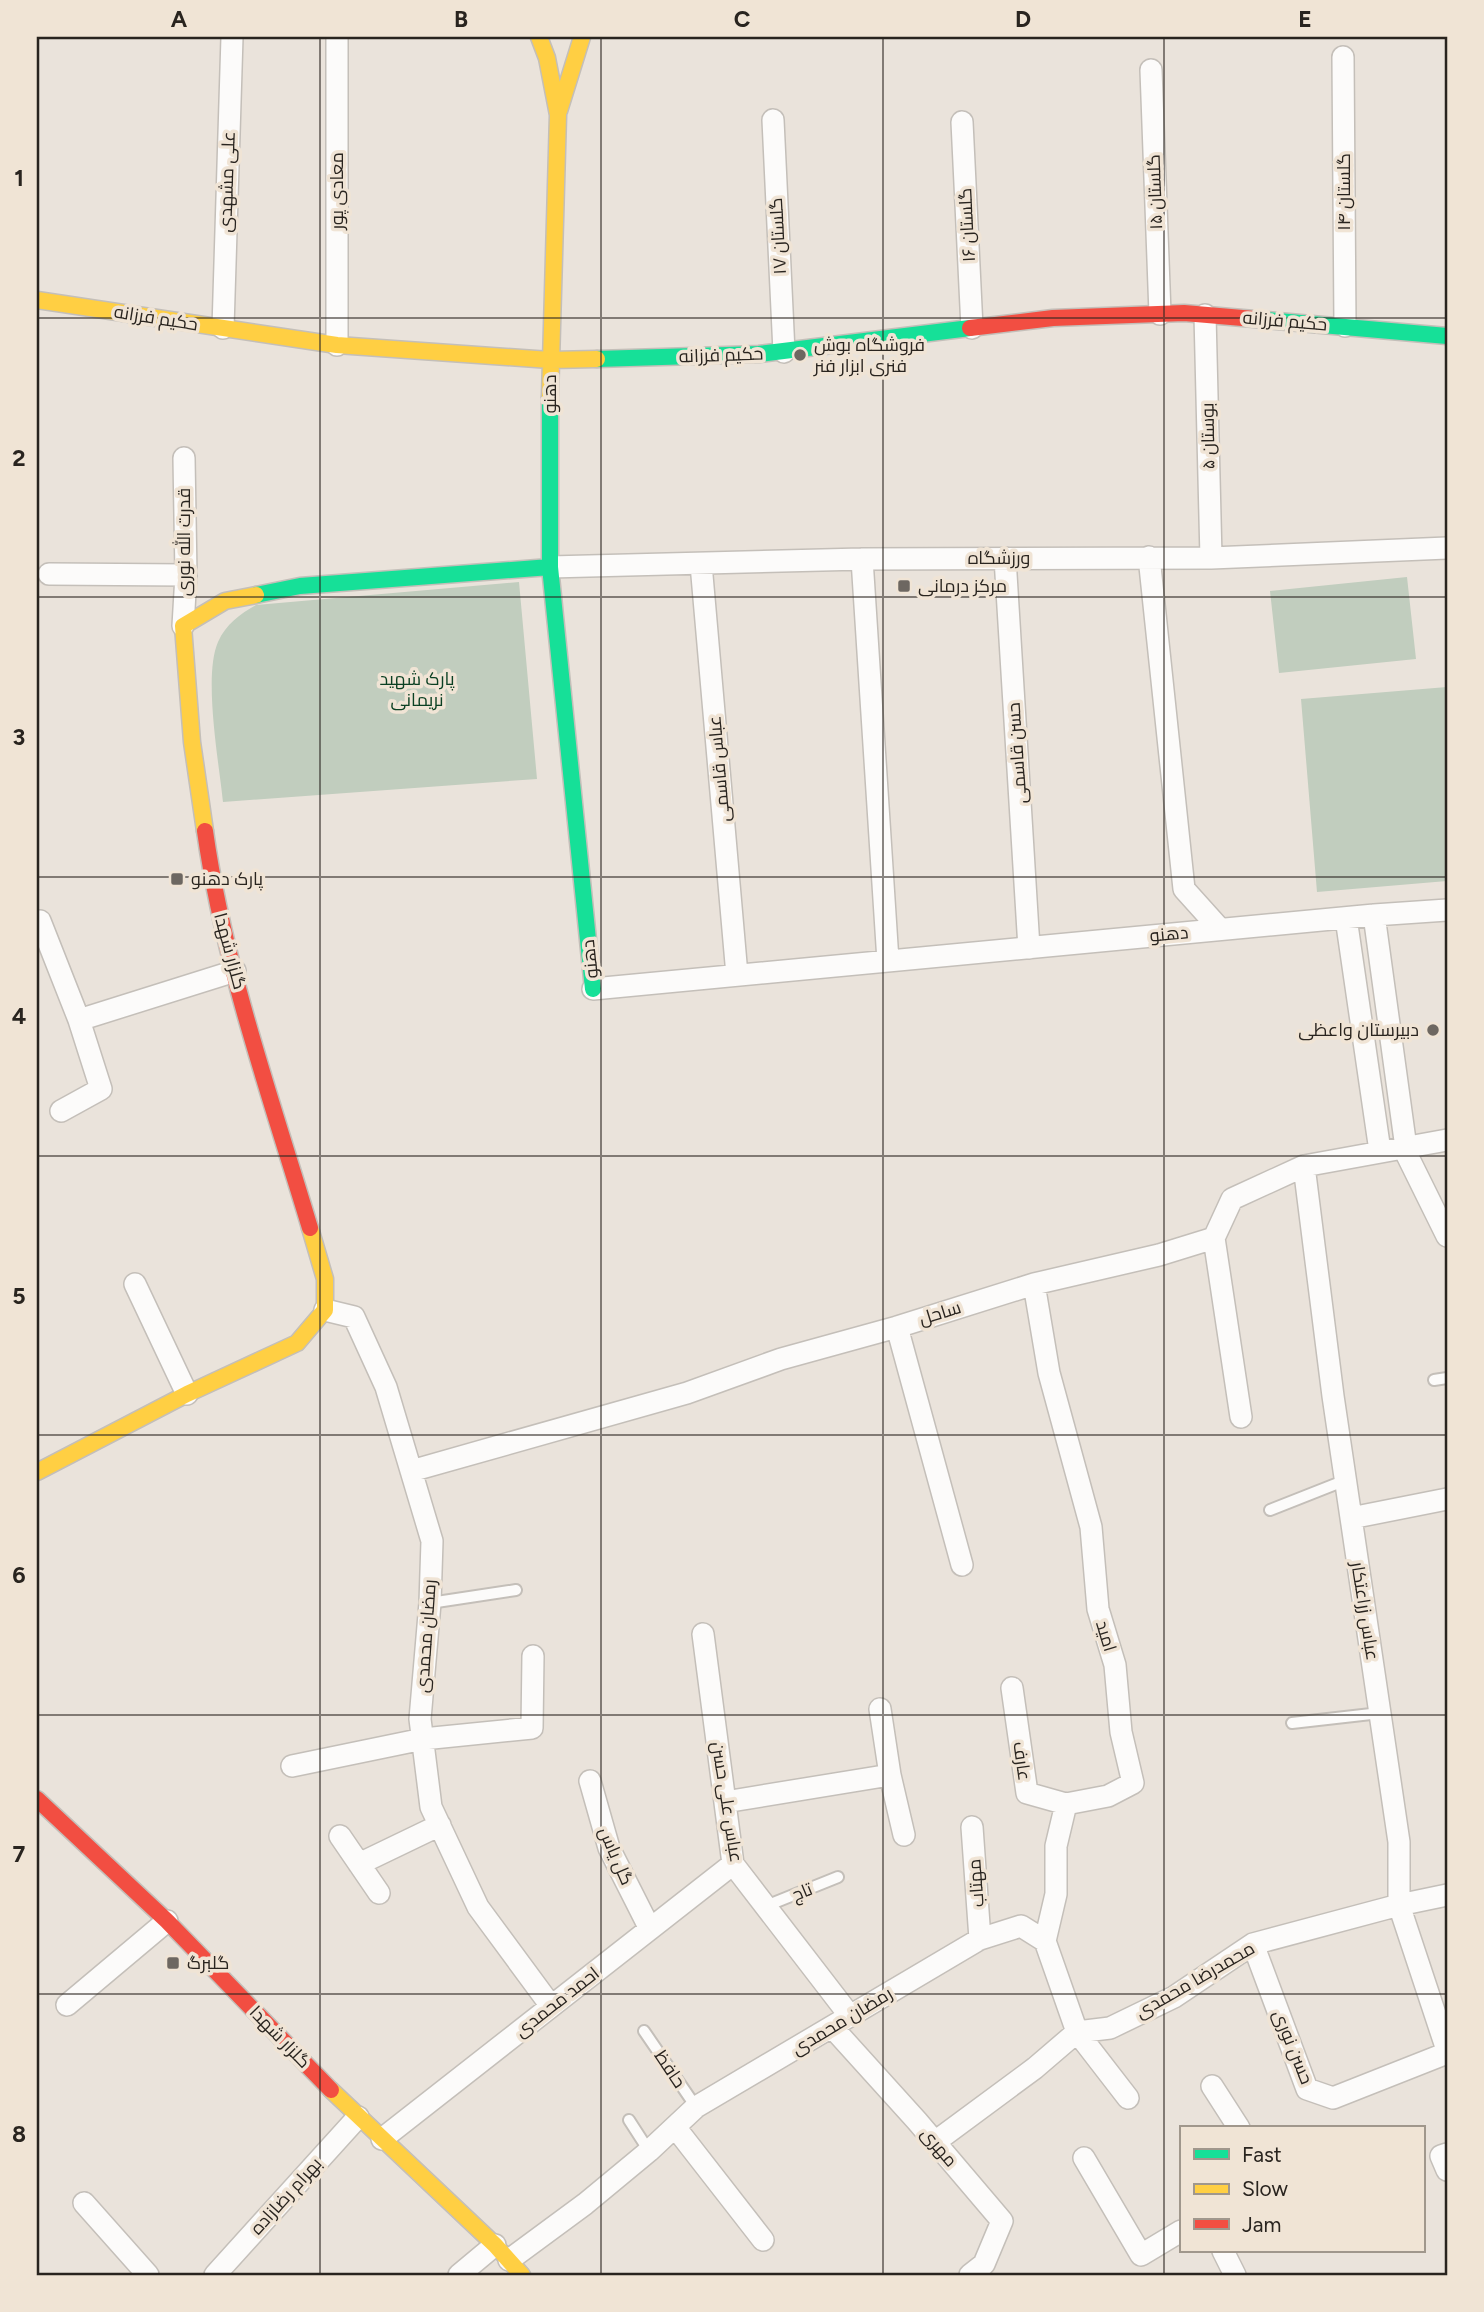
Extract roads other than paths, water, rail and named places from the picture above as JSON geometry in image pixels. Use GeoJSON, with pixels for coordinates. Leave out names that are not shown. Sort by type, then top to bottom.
{"type":"FeatureCollection","features":[{"type":"Feature","properties":{"kind":"street","name":"علی مشهدی"},"geometry":{"type":"LineString","coordinates":[[223,328],[232,37]]}},
{"type":"Feature","properties":{"kind":"street","name":"معادی پور"},"geometry":{"type":"LineString","coordinates":[[337,37],[337,345]]}},
{"type":"Feature","properties":{"kind":"street","name":"دهنو"},"geometry":{"type":"LineString","coordinates":[[540,37],[558,115],[550,360],[550,568],[593,989],[1447,910]]}},
{"type":"Feature","properties":{"kind":"street","name":"دهنو"},"geometry":{"type":"LineString","coordinates":[[558,115],[582,37]]}},
{"type":"Feature","properties":{"kind":"street","name":"گلستان ۱۴"},"geometry":{"type":"LineString","coordinates":[[1343,57],[1345,326]]}},
{"type":"Feature","properties":{"kind":"street","name":"گلستان ۱۵"},"geometry":{"type":"LineString","coordinates":[[1151,70],[1160,314]]}},
{"type":"Feature","properties":{"kind":"street","name":"گلستان ۱۷"},"geometry":{"type":"LineString","coordinates":[[773,120],[783,352]]}},
{"type":"Feature","properties":{"kind":"street","name":"گلستان ۱۶"},"geometry":{"type":"LineString","coordinates":[[962,122],[972,328]]}},
{"type":"Feature","properties":{"kind":"street","name":"حکیم فرزانه"},"geometry":{"type":"LineString","coordinates":[[37,300],[337,345],[550,360],[759,354],[1053,318],[1160,314],[1205,315],[1447,336]]}},
{"type":"Feature","properties":{"kind":"street","name":"بوستان ۵"},"geometry":{"type":"LineString","coordinates":[[1205,315],[1211,558]]}},
{"type":"Feature","properties":{"kind":"street","name":"قدرت الله نوری"},"geometry":{"type":"LineString","coordinates":[[183,625],[186,575],[184,458]]}},
{"type":"Feature","properties":{"kind":"street","name":"ورزشگاه"},"geometry":{"type":"LineString","coordinates":[[550,568],[862,559],[1211,558],[1447,548]]}},
{"type":"Feature","properties":{"kind":"street"},"geometry":{"type":"LineString","coordinates":[[1149,557],[1184,889],[1220,929]]}},
{"type":"Feature","properties":{"kind":"street","name":"حسن قاسمی"},"geometry":{"type":"LineString","coordinates":[[1005,558],[1029,948]]}},
{"type":"Feature","properties":{"kind":"street"},"geometry":{"type":"LineString","coordinates":[[862,559],[888,961]]}},
{"type":"Feature","properties":{"kind":"street","name":"عباس قاسمی"},"geometry":{"type":"LineString","coordinates":[[701,564],[737,975]]}},
{"type":"Feature","properties":{"kind":"street"},"geometry":{"type":"LineString","coordinates":[[183,625],[225,601],[300,586],[550,568]]}},
{"type":"Feature","properties":{"kind":"street"},"geometry":{"type":"LineString","coordinates":[[49,575],[186,575]]}},
{"type":"Feature","properties":{"kind":"street","name":"گلزار شهدا"},"geometry":{"type":"LineString","coordinates":[[183,625],[192,742],[212,884],[254,1043],[325,1279],[325,1310]]}},
{"type":"Feature","properties":{"kind":"street"},"geometry":{"type":"LineString","coordinates":[[1374,915],[1407,1155],[1447,1236]]}},
{"type":"Feature","properties":{"kind":"street"},"geometry":{"type":"LineString","coordinates":[[1346,918],[1380,1151]]}},
{"type":"Feature","properties":{"kind":"street"},"geometry":{"type":"LineString","coordinates":[[40,920],[79,1020],[101,1089],[61,1111]]}},
{"type":"Feature","properties":{"kind":"street"},"geometry":{"type":"LineString","coordinates":[[79,1020],[235,971]]}},
{"type":"Feature","properties":{"kind":"street"},"geometry":{"type":"LineString","coordinates":[[1241,1417],[1214,1238],[1232,1199],[1304,1166],[1447,1140]]}},
{"type":"Feature","properties":{"kind":"street","name":"عباس زراعتکار"},"geometry":{"type":"LineString","coordinates":[[1304,1166],[1351,1518],[1399,1842],[1399,1905],[1447,2052]]}},
{"type":"Feature","properties":{"kind":"street","name":"ساحل"},"geometry":{"type":"LineString","coordinates":[[411,1471],[687,1393],[782,1359],[897,1327],[1034,1284],[1159,1255],[1214,1238]]}},
{"type":"Feature","properties":{"kind":"street"},"geometry":{"type":"LineString","coordinates":[[135,1284],[187,1394]]}},
{"type":"Feature","properties":{"kind":"street","name":"امید"},"geometry":{"type":"LineString","coordinates":[[1034,1284],[1049,1373],[1091,1527],[1098,1609],[1115,1665],[1121,1732],[1133,1783],[1108,1796],[1066,1804]]}},
{"type":"Feature","properties":{"kind":"street"},"geometry":{"type":"LineString","coordinates":[[37,1472],[187,1394],[297,1343],[325,1310]]}},
{"type":"Feature","properties":{"kind":"street","name":"رمضان محمدی"},"geometry":{"type":"LineString","coordinates":[[325,1310],[354,1317],[386,1387],[432,1541],[430,1603],[420,1719],[431,1807],[478,1907],[551,2006]]}},
{"type":"Feature","properties":{"kind":"street"},"geometry":{"type":"LineString","coordinates":[[897,1327],[962,1565]]}},
{"type":"Feature","properties":{"kind":"street"},"geometry":{"type":"LineString","coordinates":[[1351,1518],[1447,1499]]}},
{"type":"Feature","properties":{"kind":"street","name":"عباس علی حسن"},"geometry":{"type":"LineString","coordinates":[[704,1634],[733,1864],[766,1906],[841,2022]]}},
{"type":"Feature","properties":{"kind":"street"},"geometry":{"type":"LineString","coordinates":[[292,1766],[423,1740],[532,1728],[533,1656]]}},
{"type":"Feature","properties":{"kind":"street","name":"عارف"},"geometry":{"type":"LineString","coordinates":[[1012,1688],[1027,1793],[1066,1804]]}},
{"type":"Feature","properties":{"kind":"street"},"geometry":{"type":"LineString","coordinates":[[880,1709],[890,1775],[904,1835]]}},
{"type":"Feature","properties":{"kind":"street"},"geometry":{"type":"LineString","coordinates":[[725,1802],[890,1775]]}},
{"type":"Feature","properties":{"kind":"street","name":"گل یاس"},"geometry":{"type":"LineString","coordinates":[[590,1781],[609,1848],[650,1929]]}},
{"type":"Feature","properties":{"kind":"street","name":"گلزار شهدا"},"geometry":{"type":"LineString","coordinates":[[37,1798],[167,1921],[358,2117],[509,2260]]}},
{"type":"Feature","properties":{"kind":"street"},"geometry":{"type":"LineString","coordinates":[[1066,1804],[1055,1846],[1056,1894],[1045,1941],[1077,2032],[1128,2098]]}},
{"type":"Feature","properties":{"kind":"street"},"geometry":{"type":"LineString","coordinates":[[359,1864],[440,1825]]}},
{"type":"Feature","properties":{"kind":"street","name":"مهتاب"},"geometry":{"type":"LineString","coordinates":[[972,1827],[980,1939]]}},
{"type":"Feature","properties":{"kind":"street"},"geometry":{"type":"LineString","coordinates":[[340,1836],[379,1893]]}},
{"type":"Feature","properties":{"kind":"street","name":"احمد محمدی"},"geometry":{"type":"LineString","coordinates":[[382,2139],[733,1864]]}},
{"type":"Feature","properties":{"kind":"street","name":"محمدرضا محمدی"},"geometry":{"type":"LineString","coordinates":[[1077,2032],[1110,2028],[1174,1997],[1253,1944],[1447,1895]]}},
{"type":"Feature","properties":{"kind":"street"},"geometry":{"type":"LineString","coordinates":[[67,2005],[167,1921]]}},
{"type":"Feature","properties":{"kind":"street","name":"رمضان محمدی"},"geometry":{"type":"LineString","coordinates":[[459,2275],[509,2260],[585,2204],[649,2151],[696,2107],[980,1939],[1021,1926],[1045,1941]]}},
{"type":"Feature","properties":{"kind":"street","name":"حسن نوری"},"geometry":{"type":"LineString","coordinates":[[1253,1944],[1307,2089],[1333,2098],[1447,2052]]}},
{"type":"Feature","properties":{"kind":"street","name":"مهری"},"geometry":{"type":"LineString","coordinates":[[841,2022],[935,2142],[1002,2221],[984,2264],[970,2275]]}},
{"type":"Feature","properties":{"kind":"street"},"geometry":{"type":"LineString","coordinates":[[935,2142],[1035,2068],[1077,2032]]}},
{"type":"Feature","properties":{"kind":"street"},"geometry":{"type":"LineString","coordinates":[[1212,2086],[1238,2126]]}},
{"type":"Feature","properties":{"kind":"street","name":"بهرام رضازاده"},"geometry":{"type":"LineString","coordinates":[[215,2275],[358,2117]]}},
{"type":"Feature","properties":{"kind":"street"},"geometry":{"type":"LineString","coordinates":[[675,2127],[763,2240]]}},
{"type":"Feature","properties":{"kind":"street"},"geometry":{"type":"LineString","coordinates":[[1447,2154],[1441,2156],[1447,2170]]}},
{"type":"Feature","properties":{"kind":"street"},"geometry":{"type":"LineString","coordinates":[[1084,2158],[1141,2255],[1180,2232]]}},
{"type":"Feature","properties":{"kind":"street"},"geometry":{"type":"LineString","coordinates":[[84,2203],[148,2275]]}},
{"type":"Feature","properties":{"kind":"lane"},"geometry":{"type":"LineString","coordinates":[[1434,1380],[1447,1378]]}},
{"type":"Feature","properties":{"kind":"lane"},"geometry":{"type":"LineString","coordinates":[[1270,1510],[1346,1480]]}},
{"type":"Feature","properties":{"kind":"lane"},"geometry":{"type":"LineString","coordinates":[[430,1603],[516,1590]]}},
{"type":"Feature","properties":{"kind":"lane"},"geometry":{"type":"LineString","coordinates":[[1292,1723],[1380,1713]]}},
{"type":"Feature","properties":{"kind":"lane","name":"تاج"},"geometry":{"type":"LineString","coordinates":[[766,1906],[838,1877]]}},
{"type":"Feature","properties":{"kind":"lane","name":"حافظ"},"geometry":{"type":"LineString","coordinates":[[644,2031],[696,2107]]}},
{"type":"Feature","properties":{"kind":"lane"},"geometry":{"type":"LineString","coordinates":[[629,2120],[649,2151]]}},
{"type":"Feature","properties":{"kind":"place","name":"فروشگاه بوش فنری ابزار فنر"},"geometry":{"type":"Point","coordinates":[800,355]}},
{"type":"Feature","properties":{"kind":"place","name":"مرکز درمانی"},"geometry":{"type":"Point","coordinates":[904,586]}},
{"type":"Feature","properties":{"kind":"place","name":"پارک دهنو"},"geometry":{"type":"Point","coordinates":[177,879]}},
{"type":"Feature","properties":{"kind":"place","name":"دبیرستان واعظی"},"geometry":{"type":"Point","coordinates":[1433,1030]}},
{"type":"Feature","properties":{"kind":"place","name":"گلبرگ"},"geometry":{"type":"Point","coordinates":[173,1963]}},
{"type":"Feature","properties":{"kind":"park label","name":"پارک شهید نریمانی"},"geometry":{"type":"Point","coordinates":[417,689]}}]}
